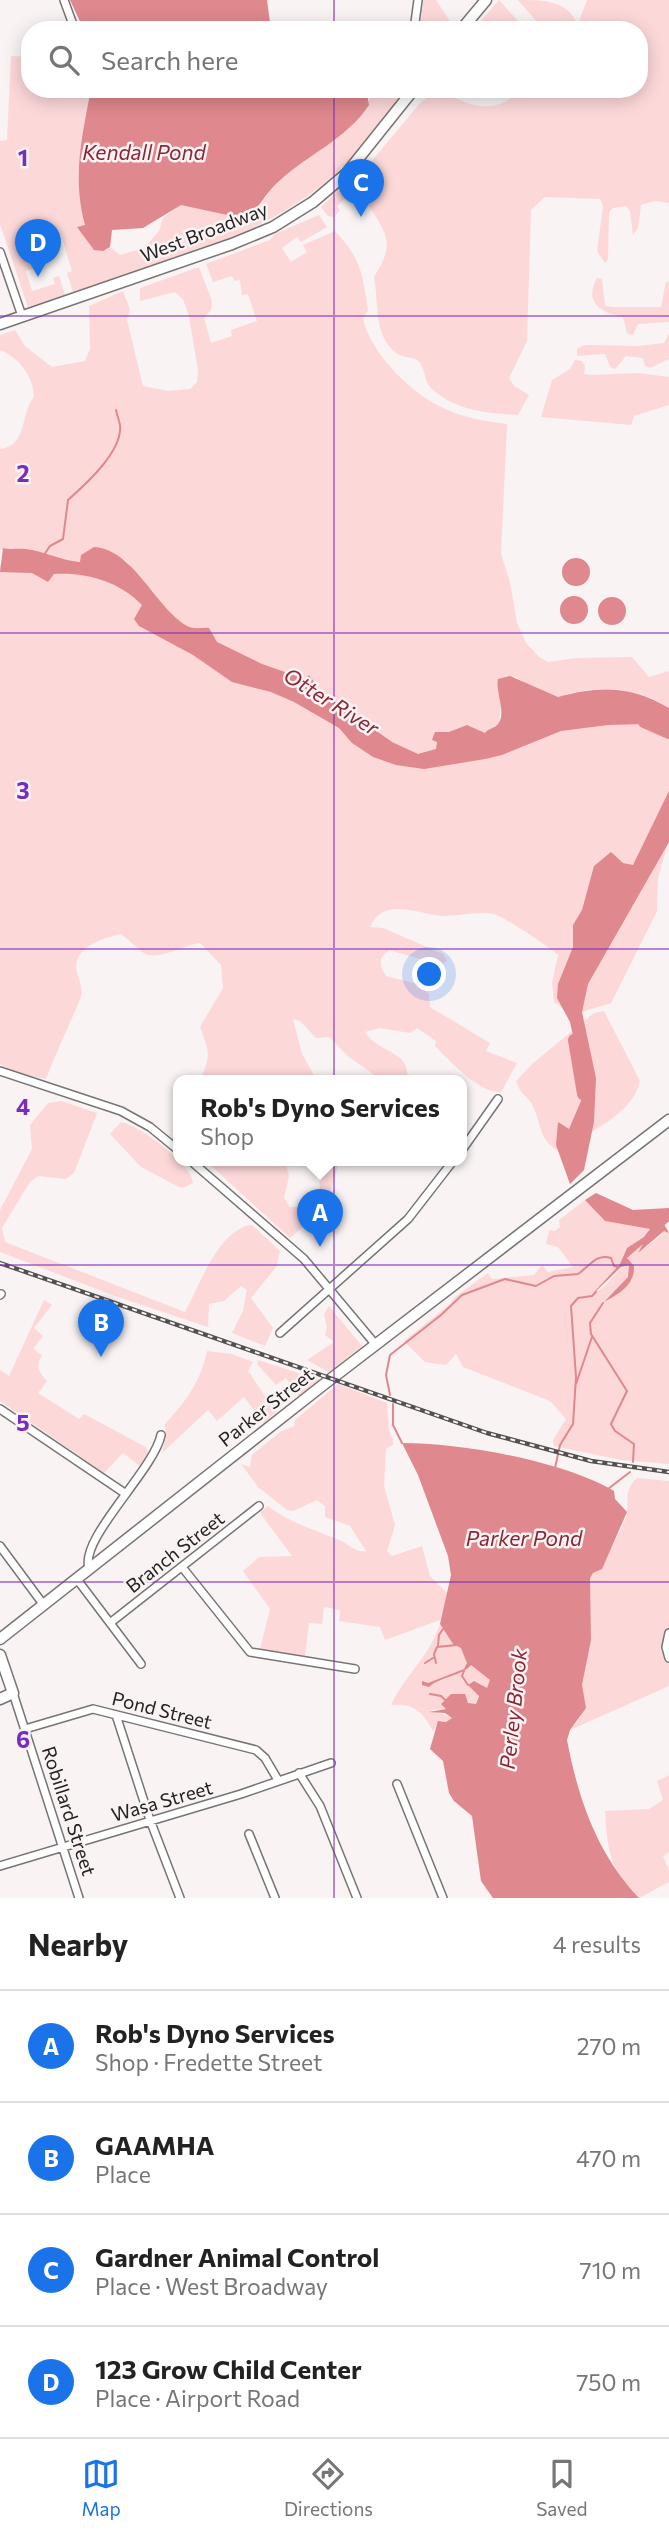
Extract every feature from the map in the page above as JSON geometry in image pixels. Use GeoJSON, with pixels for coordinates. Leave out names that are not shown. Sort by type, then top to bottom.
{"type":"FeatureCollection","features":[{"type":"Feature","properties":{"kind":"main road"},"geometry":{"type":"LineString","coordinates":[[468,21],[486,0]]}},
{"type":"Feature","properties":{"kind":"main road","name":"West Broadway"},"geometry":{"type":"LineString","coordinates":[[0,324],[232,244],[293,215],[346,174],[407,98]]}},
{"type":"Feature","properties":{"kind":"main road","name":"Parker Street"},"geometry":{"type":"LineString","coordinates":[[0,1639],[669,1120]]}},
{"type":"Feature","properties":{"kind":"main road","name":"Robillard Street"},"geometry":{"type":"LineString","coordinates":[[0,1655],[13,1693]]}},
{"type":"Feature","properties":{"kind":"main road"},"geometry":{"type":"LineString","coordinates":[[0,1699],[13,1693]]}},
{"type":"Feature","properties":{"kind":"street"},"geometry":{"type":"LineString","coordinates":[[64,0],[72,21]]}},
{"type":"Feature","properties":{"kind":"street"},"geometry":{"type":"LineString","coordinates":[[415,21],[418,0]]}},
{"type":"Feature","properties":{"kind":"street"},"geometry":{"type":"LineString","coordinates":[[0,252],[22,316]]}},
{"type":"Feature","properties":{"kind":"street"},"geometry":{"type":"LineString","coordinates":[[0,1071],[118,1109],[144,1123],[173,1146]]}},
{"type":"Feature","properties":{"kind":"street"},"geometry":{"type":"LineString","coordinates":[[467,1143],[498,1099]]}},
{"type":"Feature","properties":{"kind":"street"},"geometry":{"type":"LineString","coordinates":[[197,1166],[299,1254],[376,1345]]}},
{"type":"Feature","properties":{"kind":"street"},"geometry":{"type":"LineString","coordinates":[[280,1333],[408,1219],[449,1166]]}},
{"type":"Feature","properties":{"kind":"street"},"geometry":{"type":"LineString","coordinates":[[0,1409],[126,1494]]}},
{"type":"Feature","properties":{"kind":"street"},"geometry":{"type":"LineString","coordinates":[[89,1568],[91,1549],[153,1457],[161,1436]]}},
{"type":"Feature","properties":{"kind":"street","name":"Branch Street"},"geometry":{"type":"LineString","coordinates":[[110,1623],[258,1506]]}},
{"type":"Feature","properties":{"kind":"street"},"geometry":{"type":"LineString","coordinates":[[0,1546],[43,1604]]}},
{"type":"Feature","properties":{"kind":"street"},"geometry":{"type":"LineString","coordinates":[[182,1567],[250,1651],[355,1669]]}},
{"type":"Feature","properties":{"kind":"street"},"geometry":{"type":"LineString","coordinates":[[76,1578],[141,1664]]}},
{"type":"Feature","properties":{"kind":"street"},"geometry":{"type":"LineString","coordinates":[[669,1633],[666,1647],[669,1658]]}},
{"type":"Feature","properties":{"kind":"street","name":"Robillard Street"},"geometry":{"type":"LineString","coordinates":[[13,1693],[79,1898]]}},
{"type":"Feature","properties":{"kind":"street","name":"Pond Street"},"geometry":{"type":"LineString","coordinates":[[25,1729],[90,1709],[256,1750],[268,1761],[278,1780]]}},
{"type":"Feature","properties":{"kind":"street"},"geometry":{"type":"LineString","coordinates":[[116,1715],[150,1820],[180,1898]]}},
{"type":"Feature","properties":{"kind":"street","name":"Wasa Street"},"geometry":{"type":"LineString","coordinates":[[0,1866],[331,1763]]}},
{"type":"Feature","properties":{"kind":"street"},"geometry":{"type":"LineString","coordinates":[[299,1773],[320,1805],[357,1898]]}},
{"type":"Feature","properties":{"kind":"street"},"geometry":{"type":"LineString","coordinates":[[397,1784],[443,1898]]}},
{"type":"Feature","properties":{"kind":"street"},"geometry":{"type":"LineString","coordinates":[[249,1834],[275,1898]]}},
{"type":"Feature","properties":{"kind":"shaded area"},"geometry":{"type":"Polygon","coordinates":[[[423,0],[436,0],[450,21],[421,21],[423,0]]]}},
{"type":"Feature","properties":{"kind":"shaded area"},"geometry":{"type":"Polygon","coordinates":[[[499,0],[518,21],[481,21],[499,0]]]}},
{"type":"Feature","properties":{"kind":"shaded area"},"geometry":{"type":"Polygon","coordinates":[[[518,0],[536,0],[559,5],[576,21],[536,21],[518,0]]]}},
{"type":"Feature","properties":{"kind":"shaded area"},"geometry":{"type":"Polygon","coordinates":[[[587,0],[669,0],[669,203],[655,201],[641,205],[638,228],[633,235],[630,211],[626,206],[613,208],[609,212],[608,259],[605,263],[597,251],[603,206],[600,199],[545,197],[531,210],[527,341],[509,378],[514,386],[529,395],[518,415],[483,412],[450,402],[429,386],[418,361],[399,355],[389,346],[380,328],[374,277],[384,257],[385,234],[369,206],[366,208],[353,192],[337,206],[340,210],[334,217],[328,216],[321,207],[351,178],[354,182],[421,102],[427,98],[455,98],[482,106],[502,103],[511,98],[648,98],[648,21],[579,21],[587,0]]]}},
{"type":"Feature","properties":{"kind":"shaded area"},"geometry":{"type":"Polygon","coordinates":[[[11,56],[21,57],[21,98],[90,98],[80,174],[81,208],[85,225],[78,227],[107,250],[110,247],[120,255],[144,248],[159,231],[163,218],[180,205],[260,207],[274,186],[289,172],[345,132],[357,120],[369,98],[399,98],[363,145],[334,175],[275,216],[210,247],[73,292],[67,273],[72,271],[61,235],[42,241],[48,263],[26,271],[32,291],[55,284],[53,278],[59,276],[65,295],[28,307],[0,224],[0,141],[7,140],[11,56]]]}},
{"type":"Feature","properties":{"kind":"shaded area"},"geometry":{"type":"Polygon","coordinates":[[[319,215],[327,227],[301,242],[297,237],[282,248],[291,262],[307,252],[303,245],[335,231],[356,259],[368,310],[363,318],[367,331],[373,344],[392,369],[415,391],[439,406],[472,418],[507,424],[501,554],[510,582],[517,623],[526,643],[548,662],[576,658],[632,657],[649,677],[669,671],[669,708],[641,695],[614,689],[587,690],[558,697],[531,688],[515,676],[501,705],[499,723],[485,733],[472,728],[468,740],[532,728],[637,719],[669,733],[669,839],[658,878],[657,911],[611,1003],[582,1012],[563,970],[557,998],[563,1008],[554,1002],[552,983],[558,955],[526,932],[493,914],[444,916],[393,909],[376,917],[370,927],[383,928],[443,954],[447,961],[441,965],[389,950],[381,958],[381,967],[386,976],[418,984],[429,994],[430,1007],[490,1043],[486,1051],[517,1063],[501,1092],[484,1088],[475,1082],[435,1046],[436,1041],[417,1028],[410,1033],[380,1028],[365,1032],[373,1041],[402,1060],[408,1075],[374,1075],[349,1057],[329,1037],[316,1038],[300,1021],[293,1019],[302,1054],[314,1075],[202,1075],[208,1054],[200,1027],[223,988],[221,965],[200,943],[154,956],[142,952],[121,934],[90,945],[79,956],[76,964],[81,996],[46,1079],[16,1073],[0,1064],[0,565],[137,575],[126,560],[94,547],[81,555],[81,562],[20,549],[0,550],[0,449],[15,442],[34,397],[31,382],[24,369],[14,358],[0,350],[0,335],[15,330],[25,346],[52,367],[85,361],[90,349],[89,306],[123,291],[130,310],[127,320],[143,386],[168,391],[190,389],[197,382],[198,370],[189,316],[183,299],[175,292],[140,301],[140,288],[199,267],[212,301],[211,310],[204,318],[211,343],[232,336],[231,330],[257,321],[248,294],[242,295],[240,280],[235,281],[232,276],[213,282],[206,264],[270,240],[275,234],[319,215]]]}},
{"type":"Feature","properties":{"kind":"shaded area"},"geometry":{"type":"Polygon","coordinates":[[[597,278],[602,279],[605,306],[612,307],[661,307],[666,282],[669,281],[669,322],[638,324],[633,335],[627,333],[623,317],[608,313],[594,300],[592,294],[597,278]]]}},
{"type":"Feature","properties":{"kind":"shaded area"},"geometry":{"type":"Polygon","coordinates":[[[669,334],[669,359],[650,368],[645,366],[643,358],[626,356],[615,369],[610,367],[605,354],[577,356],[577,349],[584,345],[638,346],[664,343],[669,334]]]}},
{"type":"Feature","properties":{"kind":"shaded area"},"geometry":{"type":"Polygon","coordinates":[[[575,360],[582,361],[585,366],[584,374],[638,373],[669,377],[669,405],[634,416],[631,425],[541,417],[552,380],[570,369],[575,360]]]}},
{"type":"Feature","properties":{"kind":"shaded area"},"geometry":{"type":"Polygon","coordinates":[[[604,1011],[640,1081],[636,1093],[618,1114],[606,1123],[557,1150],[546,1140],[533,1107],[516,1081],[532,1064],[594,1013],[604,1011]]]}},
{"type":"Feature","properties":{"kind":"shaded area"},"geometry":{"type":"Polygon","coordinates":[[[61,1101],[97,1113],[74,1173],[66,1179],[38,1176],[30,1182],[2,1228],[5,1242],[185,1312],[220,1247],[240,1229],[252,1225],[280,1251],[276,1267],[251,1298],[273,1328],[265,1346],[232,1333],[243,1311],[247,1290],[241,1286],[224,1301],[209,1304],[208,1327],[115,1296],[0,1252],[0,1210],[32,1149],[30,1125],[48,1103],[61,1101]]]}},
{"type":"Feature","properties":{"kind":"shaded area"},"geometry":{"type":"Polygon","coordinates":[[[121,1122],[140,1130],[173,1155],[173,1166],[184,1166],[193,1183],[179,1187],[141,1167],[110,1134],[121,1122]]]}},
{"type":"Feature","properties":{"kind":"shaded area"},"geometry":{"type":"Polygon","coordinates":[[[211,1166],[286,1166],[289,1176],[284,1198],[290,1207],[311,1206],[317,1215],[290,1238],[211,1166]]]}},
{"type":"Feature","properties":{"kind":"shaded area"},"geometry":{"type":"Polygon","coordinates":[[[318,1166],[338,1166],[331,1190],[338,1206],[336,1212],[327,1208],[320,1192],[318,1166]]]}},
{"type":"Feature","properties":{"kind":"shaded area"},"geometry":{"type":"Polygon","coordinates":[[[585,1200],[605,1221],[650,1229],[644,1238],[627,1248],[620,1264],[595,1291],[603,1288],[620,1270],[629,1265],[628,1277],[605,1301],[621,1292],[631,1280],[633,1276],[627,1258],[643,1243],[643,1249],[662,1235],[663,1230],[669,1233],[669,1464],[621,1460],[554,1446],[553,1440],[566,1419],[550,1401],[463,1367],[456,1354],[446,1365],[425,1362],[404,1341],[449,1305],[455,1297],[488,1273],[492,1279],[534,1275],[542,1265],[548,1272],[573,1267],[558,1247],[546,1244],[549,1230],[555,1231],[560,1227],[559,1220],[585,1200]]]}},
{"type":"Feature","properties":{"kind":"shaded area"},"geometry":{"type":"Polygon","coordinates":[[[44,1300],[52,1305],[34,1328],[43,1336],[33,1349],[42,1355],[39,1369],[47,1381],[38,1393],[79,1419],[84,1414],[146,1447],[149,1456],[141,1467],[123,1453],[104,1473],[0,1401],[0,1370],[9,1376],[44,1300]]]}},
{"type":"Feature","properties":{"kind":"shaded area"},"geometry":{"type":"Polygon","coordinates":[[[329,1306],[362,1346],[329,1372],[307,1360],[334,1342],[325,1335],[327,1327],[324,1314],[329,1306]]]}},
{"type":"Feature","properties":{"kind":"shaded area"},"geometry":{"type":"Polygon","coordinates":[[[207,1351],[232,1354],[253,1362],[248,1371],[276,1412],[264,1423],[244,1397],[217,1421],[208,1410],[162,1453],[166,1437],[165,1424],[191,1391],[207,1351]]]}},
{"type":"Feature","properties":{"kind":"shaded area"},"geometry":{"type":"Polygon","coordinates":[[[258,1360],[320,1380],[300,1397],[286,1378],[276,1385],[257,1364],[258,1360]]]}},
{"type":"Feature","properties":{"kind":"shaded area"},"geometry":{"type":"Polygon","coordinates":[[[338,1384],[387,1403],[389,1430],[394,1444],[386,1449],[384,1486],[395,1525],[387,1551],[392,1556],[422,1546],[430,1576],[447,1593],[447,1602],[440,1620],[385,1640],[380,1627],[339,1621],[340,1610],[324,1607],[322,1624],[309,1623],[305,1656],[260,1649],[270,1609],[243,1571],[259,1557],[292,1556],[260,1513],[268,1506],[293,1521],[355,1549],[366,1551],[350,1526],[325,1517],[325,1506],[317,1500],[293,1511],[287,1510],[258,1487],[241,1464],[250,1467],[252,1455],[280,1432],[294,1426],[295,1420],[338,1384]]]}},
{"type":"Feature","properties":{"kind":"shaded area"},"geometry":{"type":"Polygon","coordinates":[[[637,1478],[669,1481],[669,1686],[570,1730],[581,1717],[582,1685],[591,1639],[589,1578],[602,1569],[625,1519],[629,1490],[637,1478]]]}},
{"type":"Feature","properties":{"kind":"shaded area"},"geometry":{"type":"Polygon","coordinates":[[[440,1624],[453,1644],[461,1648],[490,1680],[489,1687],[478,1694],[476,1704],[472,1705],[457,1695],[443,1706],[446,1709],[430,1710],[452,1718],[446,1722],[441,1720],[433,1731],[416,1710],[406,1705],[391,1705],[430,1647],[440,1624]]]}},
{"type":"Feature","properties":{"kind":"shaded area"},"geometry":{"type":"Polygon","coordinates":[[[669,1775],[669,1852],[663,1856],[669,1870],[669,1882],[639,1898],[621,1878],[612,1859],[605,1811],[649,1809],[663,1800],[657,1781],[669,1775]]]}},
{"type":"Feature","properties":{"kind":"water"},"geometry":{"type":"Polygon","coordinates":[[[70,0],[267,0],[270,21],[80,21],[70,0]]]}},
{"type":"Feature","properties":{"kind":"water","name":"Kendall Pond"},"geometry":{"type":"Polygon","coordinates":[[[89,98],[368,98],[369,105],[349,128],[278,182],[246,219],[181,205],[143,228],[112,230],[110,247],[103,251],[94,250],[77,227],[85,225],[79,191],[82,140],[89,98]]]}},
{"type":"Feature","properties":{"kind":"water"},"geometry":{"type":"Polygon","coordinates":[[[94,547],[108,550],[132,568],[164,606],[187,626],[209,628],[217,642],[262,664],[305,679],[309,675],[320,690],[341,706],[392,742],[418,754],[436,749],[437,742],[432,740],[435,732],[449,732],[467,725],[485,733],[497,725],[501,714],[498,679],[510,676],[558,697],[587,691],[614,690],[655,700],[669,708],[669,733],[646,724],[608,725],[561,731],[502,755],[485,759],[424,769],[396,765],[373,757],[352,743],[339,728],[294,702],[271,692],[232,682],[193,655],[139,626],[134,619],[142,605],[124,590],[102,580],[79,575],[54,574],[48,582],[32,573],[0,572],[3,548],[32,550],[80,562],[81,555],[94,547]]]}},
{"type":"Feature","properties":{"kind":"water"},"geometry":{"type":"Polygon","coordinates":[[[576,558],[586,562],[590,572],[586,582],[576,586],[566,582],[562,572],[566,562],[576,558]]]}},
{"type":"Feature","properties":{"kind":"water"},"geometry":{"type":"Polygon","coordinates":[[[574,596],[584,600],[588,610],[584,620],[574,624],[564,620],[560,610],[564,600],[574,596]]]}},
{"type":"Feature","properties":{"kind":"water"},"geometry":{"type":"Polygon","coordinates":[[[612,597],[622,601],[626,611],[622,621],[612,625],[602,621],[598,611],[602,601],[612,597]]]}},
{"type":"Feature","properties":{"kind":"water"},"geometry":{"type":"Polygon","coordinates":[[[669,791],[669,842],[588,984],[582,1012],[596,1078],[594,1122],[584,1170],[570,1184],[556,1145],[558,1122],[569,1129],[581,1101],[578,1056],[570,1050],[574,1040],[570,1022],[557,998],[558,984],[573,947],[573,925],[582,910],[594,866],[611,852],[623,863],[633,865],[669,791]]]}},
{"type":"Feature","properties":{"kind":"water"},"geometry":{"type":"Polygon","coordinates":[[[596,1193],[633,1210],[669,1208],[669,1221],[664,1224],[669,1233],[664,1231],[638,1253],[643,1244],[627,1258],[634,1266],[632,1279],[620,1292],[604,1302],[628,1277],[629,1265],[621,1267],[593,1294],[620,1264],[627,1248],[644,1237],[650,1229],[605,1221],[585,1200],[596,1193]]]}},
{"type":"Feature","properties":{"kind":"water","name":"Parker Pond"},"geometry":{"type":"Polygon","coordinates":[[[402,1443],[482,1450],[568,1471],[614,1491],[615,1499],[627,1512],[602,1569],[593,1573],[590,1578],[591,1640],[582,1685],[586,1708],[570,1730],[567,1740],[577,1783],[591,1824],[612,1863],[639,1898],[493,1898],[481,1881],[472,1816],[454,1801],[449,1793],[443,1761],[430,1749],[438,1721],[446,1722],[452,1718],[445,1713],[429,1712],[446,1709],[441,1704],[451,1694],[465,1694],[468,1703],[476,1704],[479,1696],[468,1685],[474,1681],[487,1688],[490,1680],[471,1665],[462,1672],[429,1687],[422,1685],[422,1681],[428,1683],[464,1669],[467,1663],[461,1648],[453,1644],[440,1624],[451,1575],[448,1556],[418,1475],[402,1443]]]}},
{"type":"Feature","properties":{"kind":"waterway"},"geometry":{"type":"LineString","coordinates":[[44,555],[50,546],[63,539],[68,500],[102,466],[116,445],[120,425],[116,410]]}},
{"type":"Feature","properties":{"kind":"waterway","name":"Otter River"},"geometry":{"type":"LineString","coordinates":[[644,722],[669,733]]}},
{"type":"Feature","properties":{"kind":"waterway","name":"Otter River"},"geometry":{"type":"LineString","coordinates":[[574,1040],[583,1094]]}},
{"type":"Feature","properties":{"kind":"waterway","name":"Perley Brook"},"geometry":{"type":"LineString","coordinates":[[663,1225],[669,1220]]}},
{"type":"Feature","properties":{"kind":"waterway"},"geometry":{"type":"LineString","coordinates":[[390,1395],[386,1375],[390,1355],[462,1295],[505,1279],[536,1286],[554,1276],[578,1274],[601,1257],[611,1258],[614,1266],[618,1267]]}},
{"type":"Feature","properties":{"kind":"waterway","name":"Perley Brook"},"geometry":{"type":"LineString","coordinates":[[555,1468],[560,1445],[573,1424],[576,1377],[571,1306],[578,1298],[592,1296],[596,1292]]}},
{"type":"Feature","properties":{"kind":"waterway","name":"Perley Brook"},"geometry":{"type":"LineString","coordinates":[[603,1303],[590,1323],[591,1334],[627,1391],[611,1424],[615,1431],[634,1444],[633,1462]]}},
{"type":"Feature","properties":{"kind":"waterway","name":"Perley Brook"},"geometry":{"type":"LineString","coordinates":[[576,1384],[592,1337]]}},
{"type":"Feature","properties":{"kind":"waterway"},"geometry":{"type":"LineString","coordinates":[[393,1404],[393,1425],[402,1443]]}},
{"type":"Feature","properties":{"kind":"waterway","name":"Perley Brook"},"geometry":{"type":"LineString","coordinates":[[608,1489],[630,1472]]}},
{"type":"Feature","properties":{"kind":"waterway"},"geometry":{"type":"LineString","coordinates":[[438,1645],[443,1629]]}},
{"type":"Feature","properties":{"kind":"waterway"},"geometry":{"type":"LineString","coordinates":[[436,1663],[434,1654],[437,1647],[456,1645]]}},
{"type":"Feature","properties":{"kind":"waterway"},"geometry":{"type":"LineString","coordinates":[[425,1663],[433,1658]]}},
{"type":"Feature","properties":{"kind":"waterway"},"geometry":{"type":"LineString","coordinates":[[464,1671],[462,1676],[468,1685]]}},
{"type":"Feature","properties":{"kind":"waterway"},"geometry":{"type":"LineString","coordinates":[[430,1694],[441,1696],[446,1701]]}},
{"type":"Feature","properties":{"kind":"railway"},"geometry":{"type":"LineString","coordinates":[[0,1263],[487,1433],[591,1461],[669,1472]]}},
{"type":"Feature","properties":{"kind":"place","name":"Gardner Animal Control"},"geometry":{"type":"Point","coordinates":[361,217]}},
{"type":"Feature","properties":{"kind":"place","name":"123 Grow Child Center"},"geometry":{"type":"Point","coordinates":[38,277]}},
{"type":"Feature","properties":{"kind":"place","name":"Rob's Dyno Services"},"geometry":{"type":"Point","coordinates":[320,1247]}},
{"type":"Feature","properties":{"kind":"place","name":"GAAMHA"},"geometry":{"type":"Point","coordinates":[101,1357]}}]}
